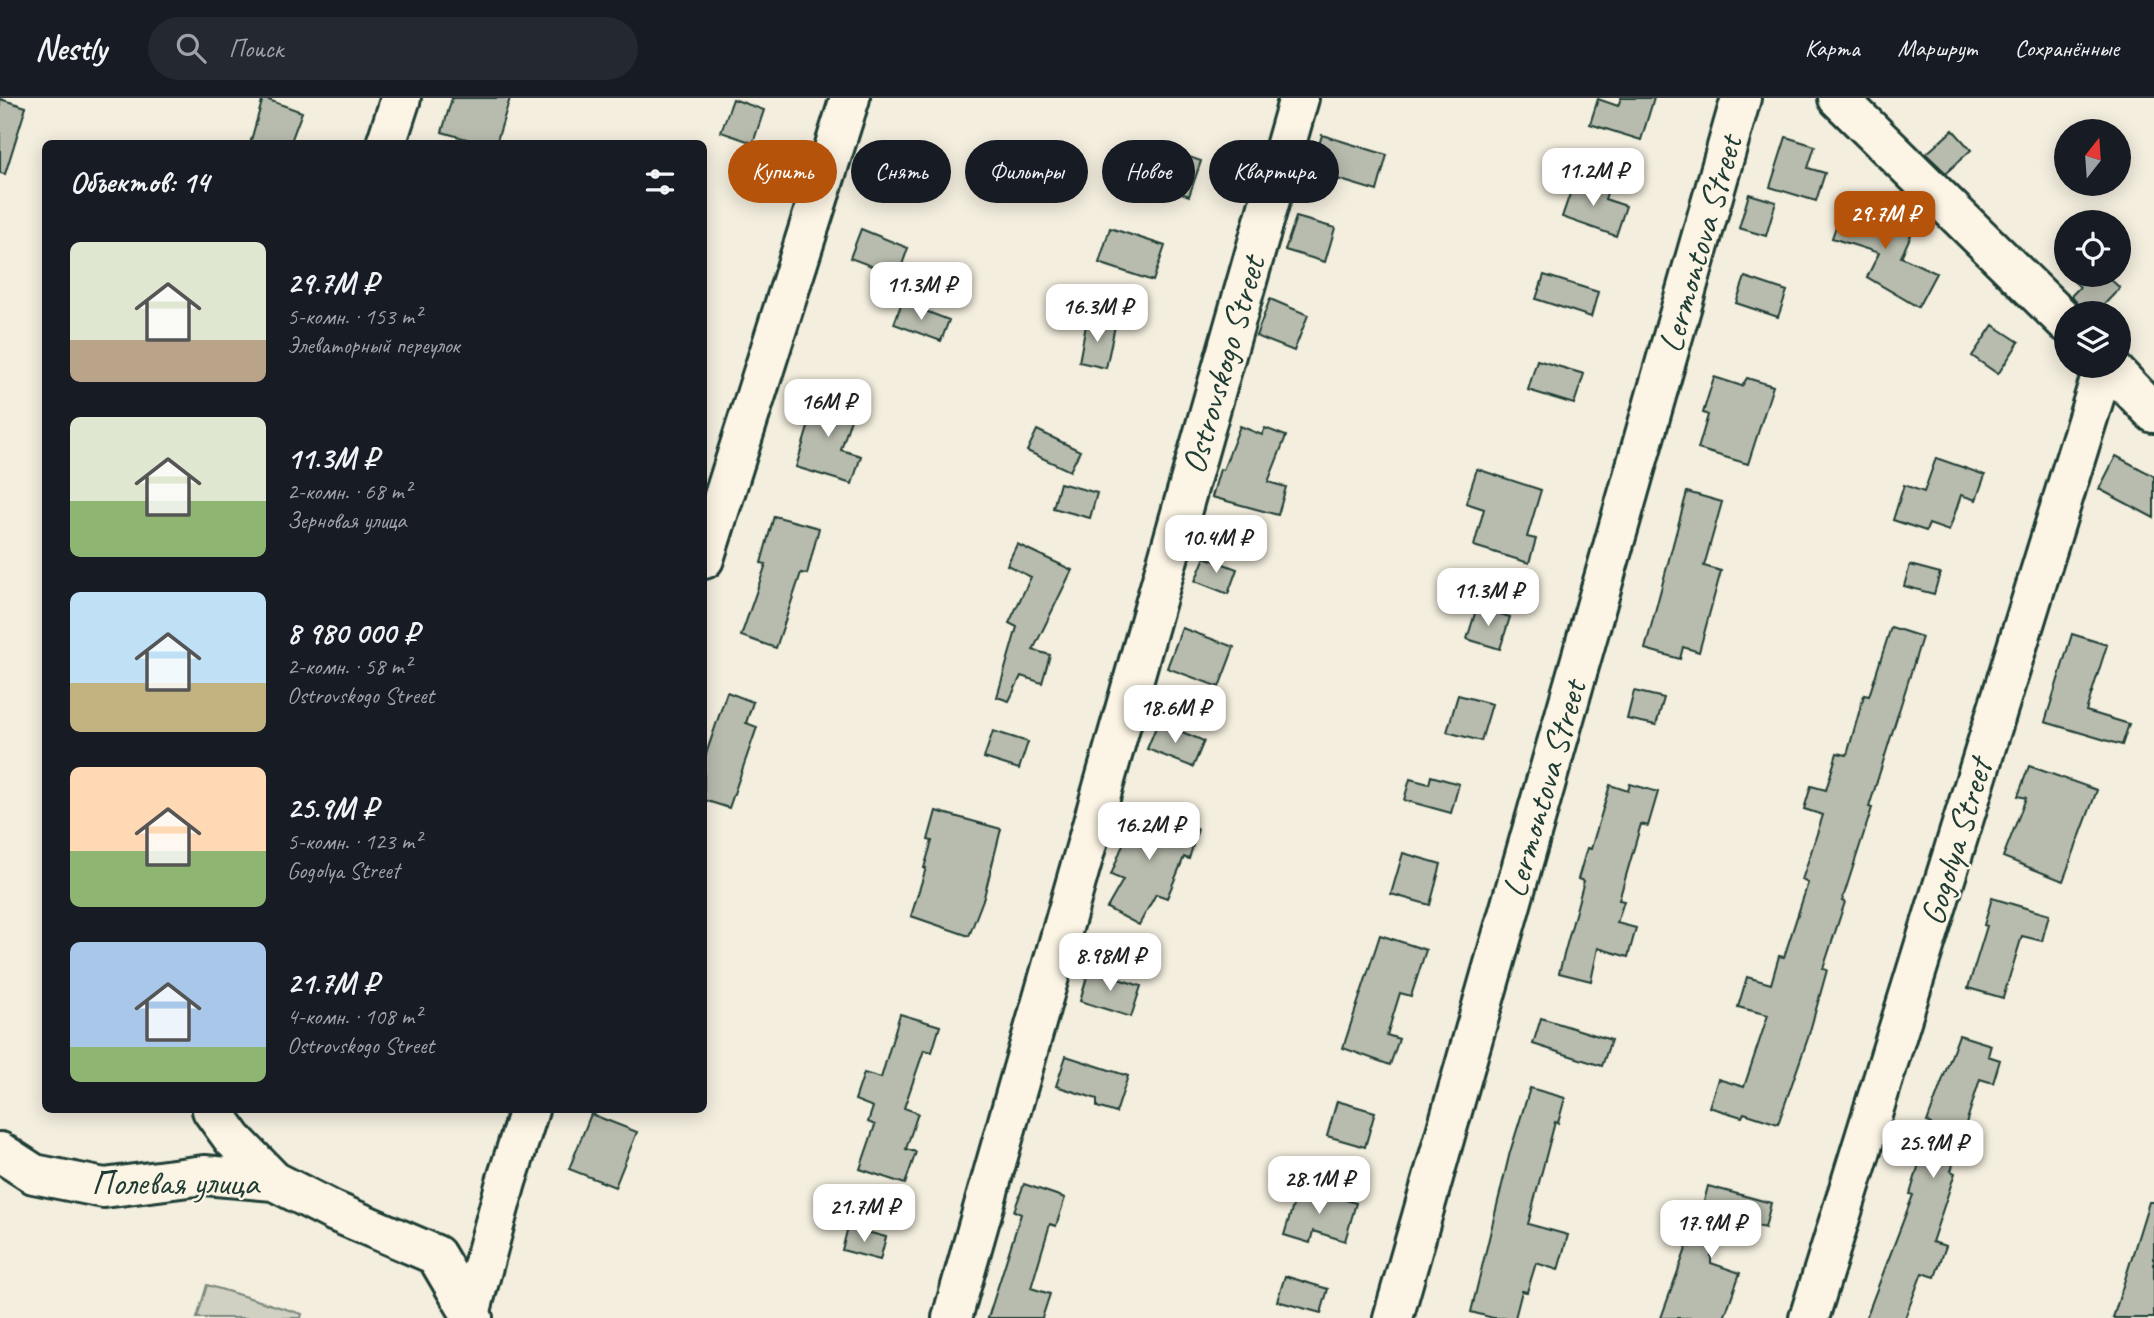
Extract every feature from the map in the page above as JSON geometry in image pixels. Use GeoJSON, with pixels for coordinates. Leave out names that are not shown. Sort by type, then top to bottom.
{"type":"FeatureCollection","features":[{"type":"Feature","properties":{"kind":"street"},"geometry":{"type":"LineString","coordinates":[[387,140],[401,98]]}},
{"type":"Feature","properties":{"kind":"street"},"geometry":{"type":"LineString","coordinates":[[707,550],[850,98]]}},
{"type":"Feature","properties":{"kind":"street","name":"Ostrovskogo Street"},"geometry":{"type":"LineString","coordinates":[[952,1318],[1300,98]]}},
{"type":"Feature","properties":{"kind":"street","name":"Lermontova Street"},"geometry":{"type":"LineString","coordinates":[[1393,1318],[1741,98]]}},
{"type":"Feature","properties":{"kind":"street"},"geometry":{"type":"LineString","coordinates":[[1838,98],[2054,310]]}},
{"type":"Feature","properties":{"kind":"street","name":"Gogolya Street"},"geometry":{"type":"LineString","coordinates":[[1809,1318],[2100,378]]}},
{"type":"Feature","properties":{"kind":"street"},"geometry":{"type":"LineString","coordinates":[[2120,378],[2154,413]]}},
{"type":"Feature","properties":{"kind":"street"},"geometry":{"type":"LineString","coordinates":[[214,1113],[233,1139],[274,1181]]}},
{"type":"Feature","properties":{"kind":"street"},"geometry":{"type":"LineString","coordinates":[[472,1316],[506,1182],[528,1113]]}},
{"type":"Feature","properties":{"kind":"street","name":"Полевая улица"},"geometry":{"type":"LineString","coordinates":[[0,1152],[34,1174],[104,1188],[204,1175],[274,1181],[334,1211],[436,1255],[472,1316]]}},
{"type":"Feature","properties":{"kind":"shaded area"},"geometry":{"type":"Polygon","coordinates":[[[207,1285],[302,1314],[301,1318],[197,1318],[207,1285]]]}},
{"type":"Feature","properties":{"kind":"building"},"geometry":{"type":"Polygon","coordinates":[[[263,98],[302,112],[292,140],[251,140],[263,98]]]}},
{"type":"Feature","properties":{"kind":"building"},"geometry":{"type":"Polygon","coordinates":[[[452,98],[510,98],[497,140],[470,140],[442,132],[452,98]]]}},
{"type":"Feature","properties":{"kind":"building"},"geometry":{"type":"Polygon","coordinates":[[[1621,98],[1654,98],[1641,140],[1590,124],[1598,99],[1618,106],[1621,98]]]}},
{"type":"Feature","properties":{"kind":"building"},"geometry":{"type":"Polygon","coordinates":[[[0,99],[26,107],[5,174],[0,173],[0,99]]]}},
{"type":"Feature","properties":{"kind":"building"},"geometry":{"type":"Polygon","coordinates":[[[733,99],[764,110],[754,140],[744,140],[721,132],[733,99]]]}},
{"type":"Feature","properties":{"kind":"building"},"geometry":{"type":"Polygon","coordinates":[[[1953,130],[1971,150],[1946,173],[1926,154],[1953,130]]]}},
{"type":"Feature","properties":{"kind":"building"},"geometry":{"type":"Polygon","coordinates":[[[1322,135],[1338,140],[1320,140],[1322,135]]]}},
{"type":"Feature","properties":{"kind":"building"},"geometry":{"type":"Polygon","coordinates":[[[1786,137],[1815,146],[1808,168],[1825,173],[1816,201],[1770,187],[1786,137]]]}},
{"type":"Feature","properties":{"kind":"building"},"geometry":{"type":"Polygon","coordinates":[[[1339,140],[1387,155],[1377,191],[1339,179],[1339,140]]]}},
{"type":"Feature","properties":{"kind":"building"},"geometry":{"type":"Polygon","coordinates":[[[1195,159],[1201,161],[1195,178],[1195,159]]]}},
{"type":"Feature","properties":{"kind":"building"},"geometry":{"type":"Polygon","coordinates":[[[1575,179],[1608,190],[1605,199],[1626,206],[1616,236],[1562,217],[1575,179]]]}},
{"type":"Feature","properties":{"kind":"building"},"geometry":{"type":"Polygon","coordinates":[[[1749,194],[1776,202],[1766,236],[1739,228],[1749,194]]]}},
{"type":"Feature","properties":{"kind":"building"},"geometry":{"type":"Polygon","coordinates":[[[1844,203],[1882,215],[1884,208],[1911,235],[1901,257],[1936,273],[1918,307],[1867,277],[1879,253],[1832,238],[1844,203]]]}},
{"type":"Feature","properties":{"kind":"building"},"geometry":{"type":"Polygon","coordinates":[[[1296,217],[1335,228],[1325,262],[1285,250],[1296,217]]]}},
{"type":"Feature","properties":{"kind":"building"},"geometry":{"type":"Polygon","coordinates":[[[1110,228],[1165,246],[1153,281],[1099,263],[1110,228]]]}},
{"type":"Feature","properties":{"kind":"building"},"geometry":{"type":"Polygon","coordinates":[[[861,229],[908,248],[898,276],[850,258],[861,229]]]}},
{"type":"Feature","properties":{"kind":"building"},"geometry":{"type":"Polygon","coordinates":[[[1544,275],[1598,292],[1591,317],[1536,299],[1544,275]]]}},
{"type":"Feature","properties":{"kind":"building"},"geometry":{"type":"Polygon","coordinates":[[[1745,277],[1787,291],[1778,317],[1736,303],[1745,277]]]}},
{"type":"Feature","properties":{"kind":"building"},"geometry":{"type":"Polygon","coordinates":[[[2080,287],[2120,288],[2108,301],[2075,301],[2071,296],[2080,287]]]}},
{"type":"Feature","properties":{"kind":"building"},"geometry":{"type":"Polygon","coordinates":[[[1270,299],[1308,315],[1294,351],[1256,336],[1270,299]]]}},
{"type":"Feature","properties":{"kind":"building"},"geometry":{"type":"Polygon","coordinates":[[[902,302],[949,320],[941,341],[894,324],[902,302]]]}},
{"type":"Feature","properties":{"kind":"building"},"geometry":{"type":"Polygon","coordinates":[[[1087,320],[1115,326],[1106,368],[1079,362],[1087,320]]]}},
{"type":"Feature","properties":{"kind":"building"},"geometry":{"type":"Polygon","coordinates":[[[1993,325],[2019,342],[1998,374],[1972,356],[1993,325]]]}},
{"type":"Feature","properties":{"kind":"building"},"geometry":{"type":"Polygon","coordinates":[[[1537,360],[1584,374],[1574,404],[1528,390],[1537,360]]]}},
{"type":"Feature","properties":{"kind":"building"},"geometry":{"type":"Polygon","coordinates":[[[1714,377],[1742,386],[1747,378],[1773,386],[1748,464],[1698,449],[1708,415],[1703,413],[1714,377]]]}},
{"type":"Feature","properties":{"kind":"building"},"geometry":{"type":"Polygon","coordinates":[[[810,392],[855,406],[841,450],[861,456],[852,484],[796,467],[809,424],[801,422],[810,392]]]}},
{"type":"Feature","properties":{"kind":"building"},"geometry":{"type":"Polygon","coordinates":[[[1240,426],[1262,435],[1265,428],[1286,436],[1268,482],[1286,487],[1278,515],[1212,497],[1220,469],[1223,470],[1240,426]]]}},
{"type":"Feature","properties":{"kind":"building"},"geometry":{"type":"Polygon","coordinates":[[[1037,430],[1080,451],[1070,471],[1027,451],[1037,430]]]}},
{"type":"Feature","properties":{"kind":"building"},"geometry":{"type":"Polygon","coordinates":[[[2116,456],[2154,476],[2154,518],[2099,489],[2116,456]]]}},
{"type":"Feature","properties":{"kind":"building"},"geometry":{"type":"Polygon","coordinates":[[[1936,458],[1985,475],[1976,500],[1961,495],[1949,531],[1929,524],[1926,531],[1893,520],[1904,485],[1924,492],[1936,458]]]}},
{"type":"Feature","properties":{"kind":"building"},"geometry":{"type":"Polygon","coordinates":[[[1477,469],[1541,490],[1527,537],[1536,539],[1529,563],[1474,546],[1484,509],[1466,503],[1477,469]]]}},
{"type":"Feature","properties":{"kind":"building"},"geometry":{"type":"Polygon","coordinates":[[[1060,483],[1097,493],[1090,518],[1053,508],[1060,483]]]}},
{"type":"Feature","properties":{"kind":"building"},"geometry":{"type":"Polygon","coordinates":[[[1687,492],[1722,502],[1704,566],[1721,571],[1699,652],[1683,647],[1680,659],[1645,649],[1687,492]]]}},
{"type":"Feature","properties":{"kind":"building"},"geometry":{"type":"Polygon","coordinates":[[[774,516],[819,528],[807,574],[801,573],[776,648],[741,636],[766,564],[761,563],[774,516]]]}},
{"type":"Feature","properties":{"kind":"building"},"geometry":{"type":"Polygon","coordinates":[[[1017,544],[1072,570],[1033,650],[1050,655],[1042,683],[1021,676],[1009,701],[997,697],[1017,627],[1009,623],[1031,577],[1007,565],[1017,544]]]}},
{"type":"Feature","properties":{"kind":"building"},"geometry":{"type":"Polygon","coordinates":[[[1205,557],[1237,569],[1228,594],[1195,581],[1205,557]]]}},
{"type":"Feature","properties":{"kind":"building"},"geometry":{"type":"Polygon","coordinates":[[[1910,565],[1940,573],[1934,594],[1904,586],[1910,565]]]}},
{"type":"Feature","properties":{"kind":"building"},"geometry":{"type":"Polygon","coordinates":[[[1477,607],[1510,617],[1500,649],[1467,639],[1477,607]]]}},
{"type":"Feature","properties":{"kind":"building"},"geometry":{"type":"Polygon","coordinates":[[[1891,627],[1922,637],[1842,901],[1845,902],[1823,969],[1827,970],[1808,1038],[1778,1124],[1744,1113],[1742,1117],[1709,1107],[1718,1079],[1744,1087],[1768,1015],[1738,1007],[1747,977],[1771,984],[1779,956],[1784,957],[1808,883],[1802,880],[1823,815],[1804,809],[1811,786],[1826,790],[1837,753],[1847,755],[1864,695],[1869,696],[1891,627]]]}},
{"type":"Feature","properties":{"kind":"building"},"geometry":{"type":"Polygon","coordinates":[[[1182,628],[1234,647],[1219,687],[1167,668],[1182,628]]]}},
{"type":"Feature","properties":{"kind":"building"},"geometry":{"type":"Polygon","coordinates":[[[2072,634],[2107,645],[2086,711],[2129,724],[2122,745],[2045,722],[2072,634]]]}},
{"type":"Feature","properties":{"kind":"building"},"geometry":{"type":"Polygon","coordinates":[[[1634,691],[1664,698],[1656,725],[1627,719],[1634,691]]]}},
{"type":"Feature","properties":{"kind":"building"},"geometry":{"type":"Polygon","coordinates":[[[727,692],[753,702],[746,723],[757,727],[729,808],[707,801],[707,751],[727,692]]]}},
{"type":"Feature","properties":{"kind":"building"},"geometry":{"type":"Polygon","coordinates":[[[1458,695],[1492,704],[1481,741],[1447,732],[1458,695]]]}},
{"type":"Feature","properties":{"kind":"building"},"geometry":{"type":"Polygon","coordinates":[[[1158,722],[1204,741],[1193,767],[1147,749],[1158,722]]]}},
{"type":"Feature","properties":{"kind":"building"},"geometry":{"type":"Polygon","coordinates":[[[993,731],[1028,742],[1019,769],[984,758],[993,731]]]}},
{"type":"Feature","properties":{"kind":"building"},"geometry":{"type":"Polygon","coordinates":[[[2029,766],[2097,790],[2063,881],[2003,857],[2026,798],[2018,796],[2029,766]]]}},
{"type":"Feature","properties":{"kind":"building"},"geometry":{"type":"Polygon","coordinates":[[[1431,776],[1459,784],[1451,813],[1404,800],[1410,779],[1429,784],[1431,776]]]}},
{"type":"Feature","properties":{"kind":"building"},"geometry":{"type":"Polygon","coordinates":[[[1630,784],[1658,792],[1648,826],[1641,824],[1619,900],[1624,901],[1617,923],[1636,928],[1628,957],[1598,948],[1591,981],[1559,973],[1584,881],[1578,879],[1587,848],[1591,849],[1610,785],[1628,791],[1630,784]]]}},
{"type":"Feature","properties":{"kind":"building"},"geometry":{"type":"Polygon","coordinates":[[[1130,808],[1198,829],[1189,859],[1184,857],[1167,898],[1156,894],[1139,925],[1107,908],[1123,880],[1111,875],[1125,839],[1121,837],[1130,808]]]}},
{"type":"Feature","properties":{"kind":"building"},"geometry":{"type":"Polygon","coordinates":[[[936,811],[1001,829],[984,897],[969,936],[911,916],[926,868],[932,841],[928,840],[936,811]]]}},
{"type":"Feature","properties":{"kind":"building"},"geometry":{"type":"Polygon","coordinates":[[[1403,853],[1441,864],[1430,905],[1391,894],[1403,853]]]}},
{"type":"Feature","properties":{"kind":"building"},"geometry":{"type":"Polygon","coordinates":[[[1992,898],[2049,915],[2042,941],[2022,936],[2003,998],[1968,988],[1987,926],[1984,925],[1992,898]]]}},
{"type":"Feature","properties":{"kind":"building"},"geometry":{"type":"Polygon","coordinates":[[[1380,935],[1426,950],[1411,996],[1400,993],[1387,1035],[1399,1039],[1390,1065],[1343,1048],[1380,935]]]}},
{"type":"Feature","properties":{"kind":"building"},"geometry":{"type":"Polygon","coordinates":[[[1089,970],[1141,986],[1131,1017],[1080,1001],[1089,970]]]}},
{"type":"Feature","properties":{"kind":"building"},"geometry":{"type":"Polygon","coordinates":[[[900,1014],[940,1026],[932,1052],[924,1050],[904,1108],[918,1113],[906,1149],[916,1152],[905,1184],[860,1169],[875,1125],[868,1122],[873,1107],[855,1100],[864,1073],[881,1078],[900,1014]]]}},
{"type":"Feature","properties":{"kind":"building"},"geometry":{"type":"Polygon","coordinates":[[[1541,1018],[1611,1040],[1602,1066],[1533,1044],[1541,1018]]]}},
{"type":"Feature","properties":{"kind":"building"},"geometry":{"type":"Polygon","coordinates":[[[1959,1035],[1991,1045],[1988,1056],[2000,1060],[1993,1083],[1980,1079],[1951,1171],[1955,1173],[1932,1242],[1946,1246],[1935,1277],[1922,1273],[1905,1318],[1866,1318],[1913,1195],[1910,1194],[1931,1124],[1927,1122],[1959,1035]]]}},
{"type":"Feature","properties":{"kind":"building"},"geometry":{"type":"Polygon","coordinates":[[[1066,1056],[1128,1076],[1116,1113],[1097,1107],[1097,1099],[1056,1086],[1066,1056]]]}},
{"type":"Feature","properties":{"kind":"building"},"geometry":{"type":"Polygon","coordinates":[[[1530,1088],[1565,1098],[1558,1123],[1555,1122],[1528,1224],[1568,1235],[1558,1270],[1536,1263],[1527,1292],[1522,1291],[1515,1318],[1493,1318],[1471,1312],[1510,1152],[1530,1088]]]}},
{"type":"Feature","properties":{"kind":"building"},"geometry":{"type":"Polygon","coordinates":[[[1337,1101],[1375,1112],[1365,1147],[1327,1136],[1337,1101]]]}},
{"type":"Feature","properties":{"kind":"building"},"geometry":{"type":"Polygon","coordinates":[[[591,1114],[637,1132],[615,1187],[569,1169],[591,1114]]]}},
{"type":"Feature","properties":{"kind":"building"},"geometry":{"type":"Polygon","coordinates":[[[1024,1184],[1065,1198],[1056,1226],[1050,1224],[1031,1288],[1050,1294],[1042,1318],[988,1318],[1021,1214],[1014,1211],[1024,1184]]]}},
{"type":"Feature","properties":{"kind":"building"},"geometry":{"type":"Polygon","coordinates":[[[1299,1186],[1356,1203],[1345,1241],[1313,1231],[1310,1243],[1284,1235],[1299,1186]]]}},
{"type":"Feature","properties":{"kind":"building"},"geometry":{"type":"Polygon","coordinates":[[[1708,1186],[1771,1203],[1765,1228],[1712,1214],[1711,1263],[1740,1273],[1724,1318],[1661,1318],[1687,1246],[1692,1247],[1708,1186]]]}},
{"type":"Feature","properties":{"kind":"building"},"geometry":{"type":"Polygon","coordinates":[[[2149,1202],[2154,1202],[2154,1318],[2113,1318],[2149,1202]]]}},
{"type":"Feature","properties":{"kind":"building"},"geometry":{"type":"Polygon","coordinates":[[[848,1227],[886,1237],[880,1260],[842,1250],[848,1227]]]}},
{"type":"Feature","properties":{"kind":"building"},"geometry":{"type":"Polygon","coordinates":[[[1285,1276],[1328,1289],[1321,1313],[1277,1301],[1285,1276]]]}}]}
